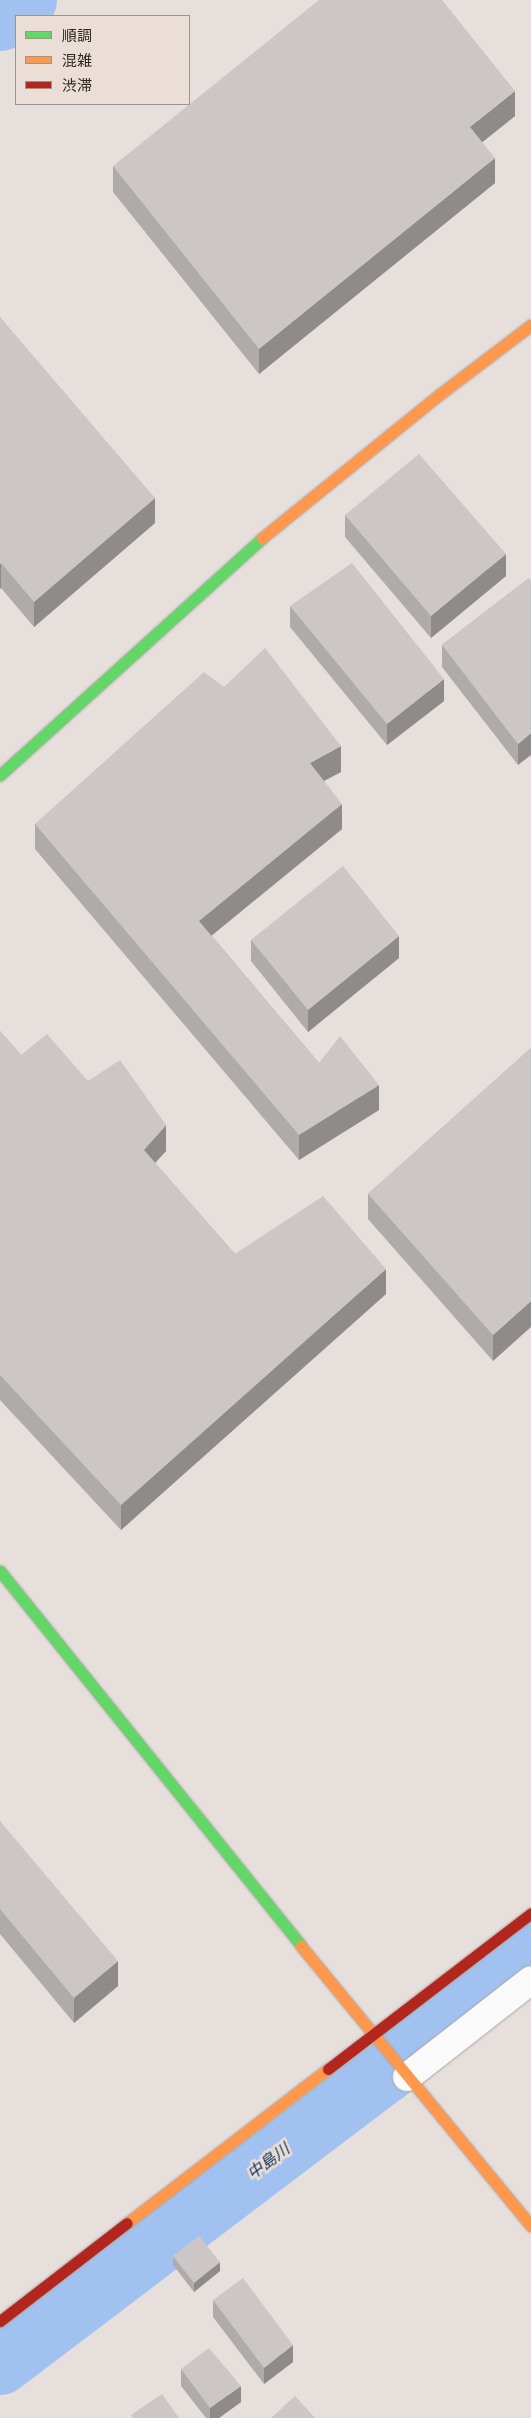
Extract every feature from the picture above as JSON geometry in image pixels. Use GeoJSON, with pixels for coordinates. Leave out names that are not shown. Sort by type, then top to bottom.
{"type":"FeatureCollection","features":[{"type":"Feature","properties":{"kind":"street"},"geometry":{"type":"LineString","coordinates":[[0,774],[245,552],[440,394],[531,325]]}},
{"type":"Feature","properties":{"kind":"street"},"geometry":{"type":"LineString","coordinates":[[0,1571],[405,2073],[531,2226]]}},
{"type":"Feature","properties":{"kind":"street"},"geometry":{"type":"LineString","coordinates":[[0,2321],[531,1912]]}},
{"type":"Feature","properties":{"kind":"street"},"geometry":{"type":"LineString","coordinates":[[405,2073],[531,1980]]}},
{"type":"Feature","properties":{"kind":"building"},"geometry":{"type":"Polygon","coordinates":[[[319,0],[442,0],[515,91],[470,127],[495,158],[259,349],[113,166],[319,0]]]}},
{"type":"Feature","properties":{"kind":"building"},"geometry":{"type":"Polygon","coordinates":[[[0,317],[155,498],[34,602],[0,564],[0,317]]]}},
{"type":"Feature","properties":{"kind":"building"},"geometry":{"type":"Polygon","coordinates":[[[419,454],[506,554],[431,616],[345,515],[419,454]]]}},
{"type":"Feature","properties":{"kind":"building"},"geometry":{"type":"Polygon","coordinates":[[[352,563],[444,679],[387,724],[290,606],[352,563]]]}},
{"type":"Feature","properties":{"kind":"building"},"geometry":{"type":"Polygon","coordinates":[[[529,578],[531,581],[531,733],[518,744],[442,645],[529,578]]]}},
{"type":"Feature","properties":{"kind":"building"},"geometry":{"type":"Polygon","coordinates":[[[265,648],[341,746],[310,763],[342,804],[199,921],[319,1063],[340,1036],[379,1085],[299,1135],[35,824],[204,672],[224,687],[265,648]]]}},
{"type":"Feature","properties":{"kind":"building"},"geometry":{"type":"Polygon","coordinates":[[[343,866],[399,936],[308,1010],[251,940],[343,866]]]}},
{"type":"Feature","properties":{"kind":"building"},"geometry":{"type":"Polygon","coordinates":[[[0,1031],[21,1055],[47,1034],[88,1081],[120,1060],[166,1125],[144,1150],[235,1254],[323,1196],[386,1269],[121,1505],[0,1375],[0,1031]]]}},
{"type":"Feature","properties":{"kind":"building"},"geometry":{"type":"Polygon","coordinates":[[[531,1048],[531,1301],[493,1335],[368,1194],[531,1048]]]}},
{"type":"Feature","properties":{"kind":"building"},"geometry":{"type":"Polygon","coordinates":[[[0,1821],[118,1961],[74,1998],[0,1909],[0,1821]]]}},
{"type":"Feature","properties":{"kind":"building"},"geometry":{"type":"Polygon","coordinates":[[[199,2236],[220,2262],[194,2283],[173,2256],[199,2236]]]}},
{"type":"Feature","properties":{"kind":"building"},"geometry":{"type":"Polygon","coordinates":[[[243,2278],[293,2345],[264,2368],[213,2300],[243,2278]]]}},
{"type":"Feature","properties":{"kind":"building"},"geometry":{"type":"Polygon","coordinates":[[[209,2348],[241,2386],[210,2408],[181,2369],[209,2348]]]}},
{"type":"Feature","properties":{"kind":"building"},"geometry":{"type":"Polygon","coordinates":[[[162,2394],[179,2418],[133,2418],[131,2415],[162,2394]]]}},
{"type":"Feature","properties":{"kind":"building"},"geometry":{"type":"Polygon","coordinates":[[[295,2396],[315,2418],[271,2418],[295,2396]]]}},
{"type":"Feature","properties":{"kind":"waterway"},"geometry":{"type":"LineString","coordinates":[[0,20],[26,0]]}},
{"type":"Feature","properties":{"kind":"waterway","name":"中島川"},"geometry":{"type":"LineString","coordinates":[[0,2364],[384,2073],[531,1952]]}},
{"type":"Feature","properties":{"kind":"traffic: fast"},"geometry":{"type":"LineString","coordinates":[[0,775],[262,538]]}},
{"type":"Feature","properties":{"kind":"traffic: fast"},"geometry":{"type":"LineString","coordinates":[[0,1571],[301,1946]]}},
{"type":"Feature","properties":{"kind":"traffic: slow"},"geometry":{"type":"LineString","coordinates":[[262,538],[440,394],[531,325]]}},
{"type":"Feature","properties":{"kind":"traffic: slow"},"geometry":{"type":"LineString","coordinates":[[301,1946],[531,2226]]}},
{"type":"Feature","properties":{"kind":"traffic: slow"},"geometry":{"type":"LineString","coordinates":[[127,2223],[328,2069]]}},
{"type":"Feature","properties":{"kind":"traffic: jam"},"geometry":{"type":"LineString","coordinates":[[328,2069],[531,1913]]}},
{"type":"Feature","properties":{"kind":"traffic: jam"},"geometry":{"type":"LineString","coordinates":[[0,2321],[127,2223]]}}]}
